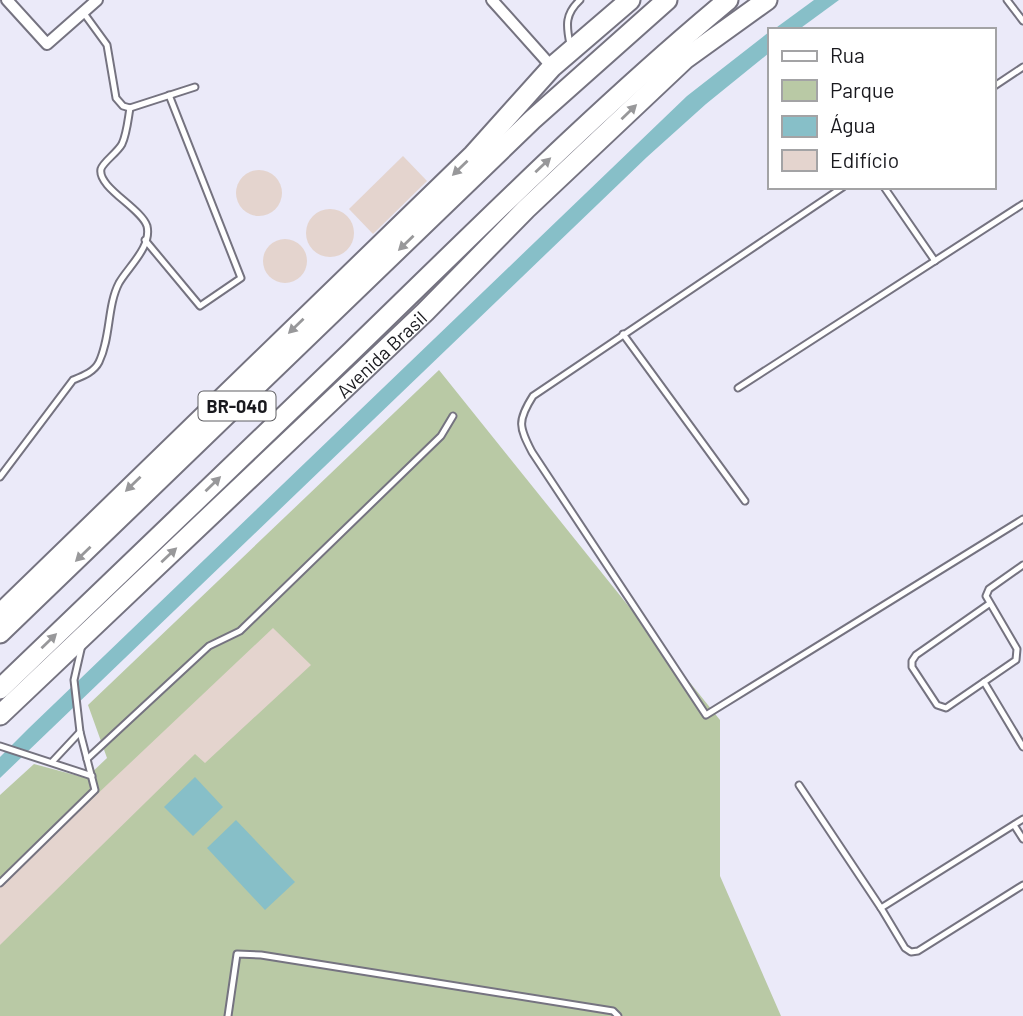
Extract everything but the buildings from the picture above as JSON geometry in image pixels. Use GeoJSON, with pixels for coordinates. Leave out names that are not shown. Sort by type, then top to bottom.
{"type":"FeatureCollection","features":[{"type":"Feature","properties":{"kind":"highway"},"geometry":{"type":"LineString","coordinates":[[0,614],[474,155],[552,67],[630,0]]}},
{"type":"Feature","properties":{"kind":"highway"},"geometry":{"type":"LineString","coordinates":[[473,179],[500,142],[601,42],[649,0]]}},
{"type":"Feature","properties":{"kind":"highway","name":"BR-040"},"geometry":{"type":"LineString","coordinates":[[0,634],[570,86],[667,0]]}},
{"type":"Feature","properties":{"kind":"highway","name":"Avenida Brasil"},"geometry":{"type":"LineString","coordinates":[[0,689],[529,177],[728,0]]}},
{"type":"Feature","properties":{"kind":"highway","name":"Avenida Brasil"},"geometry":{"type":"LineString","coordinates":[[0,715],[415,321],[526,209],[685,59],[703,43],[767,0]]}},
{"type":"Feature","properties":{"kind":"highway"},"geometry":{"type":"LineString","coordinates":[[354,349],[526,209]]}},
{"type":"Feature","properties":{"kind":"street"},"geometry":{"type":"LineString","coordinates":[[7,0],[43,42],[49,44],[97,0]]}},
{"type":"Feature","properties":{"kind":"street"},"geometry":{"type":"LineString","coordinates":[[492,0],[552,67]]}},
{"type":"Feature","properties":{"kind":"lane"},"geometry":{"type":"LineString","coordinates":[[571,50],[566,23],[572,7],[580,0]]}},
{"type":"Feature","properties":{"kind":"lane"},"geometry":{"type":"LineString","coordinates":[[1007,0],[1023,21]]}},
{"type":"Feature","properties":{"kind":"lane"},"geometry":{"type":"LineString","coordinates":[[83,12],[107,46],[118,102],[123,107],[130,108],[195,87]]}},
{"type":"Feature","properties":{"kind":"lane"},"geometry":{"type":"LineString","coordinates":[[995,86],[1023,67]]}},
{"type":"Feature","properties":{"kind":"lane"},"geometry":{"type":"LineString","coordinates":[[145,240],[200,306],[241,278],[169,95]]}},
{"type":"Feature","properties":{"kind":"lane"},"geometry":{"type":"LineString","coordinates":[[0,477],[73,380],[89,373],[98,365],[108,335],[118,284],[142,249],[148,233],[141,215],[104,181],[101,172],[103,165],[114,157],[123,143],[130,108]]}},
{"type":"Feature","properties":{"kind":"lane"},"geometry":{"type":"LineString","coordinates":[[840,189],[533,396],[524,410],[520,430],[532,453],[706,715],[1023,519]]}},
{"type":"Feature","properties":{"kind":"lane"},"geometry":{"type":"LineString","coordinates":[[885,189],[935,261]]}},
{"type":"Feature","properties":{"kind":"lane"},"geometry":{"type":"LineString","coordinates":[[738,388],[1023,204]]}},
{"type":"Feature","properties":{"kind":"lane"},"geometry":{"type":"LineString","coordinates":[[622,334],[745,502]]}},
{"type":"Feature","properties":{"kind":"lane"},"geometry":{"type":"LineString","coordinates":[[87,759],[209,646],[240,631],[441,436],[453,416]]}},
{"type":"Feature","properties":{"kind":"lane"},"geometry":{"type":"LineString","coordinates":[[989,604],[916,655],[912,661],[912,667],[941,708],[946,708],[1016,660],[1017,649],[986,596],[989,589],[1023,565]]}},
{"type":"Feature","properties":{"kind":"lane"},"geometry":{"type":"LineString","coordinates":[[0,883],[95,790],[80,732],[74,680],[83,635]]}},
{"type":"Feature","properties":{"kind":"lane"},"geometry":{"type":"LineString","coordinates":[[984,682],[1023,747]]}},
{"type":"Feature","properties":{"kind":"lane"},"geometry":{"type":"LineString","coordinates":[[52,762],[80,732]]}},
{"type":"Feature","properties":{"kind":"lane"},"geometry":{"type":"LineString","coordinates":[[3,746],[92,776]]}},
{"type":"Feature","properties":{"kind":"lane"},"geometry":{"type":"LineString","coordinates":[[799,785],[905,948],[911,952],[918,951],[1023,885]]}},
{"type":"Feature","properties":{"kind":"lane"},"geometry":{"type":"LineString","coordinates":[[881,908],[1023,819]]}},
{"type":"Feature","properties":{"kind":"lane"},"geometry":{"type":"LineString","coordinates":[[1014,825],[1023,839]]}},
{"type":"Feature","properties":{"kind":"lane"},"geometry":{"type":"LineString","coordinates":[[228,1016],[237,954],[261,955],[613,1011],[618,1016]]}},
{"type":"Feature","properties":{"kind":"green space"},"geometry":{"type":"Polygon","coordinates":[[[439,370],[720,720],[720,876],[781,1016],[0,1016],[0,795],[34,764],[86,778],[107,758],[88,705],[439,370]]]}},
{"type":"Feature","properties":{"kind":"water"},"geometry":{"type":"Polygon","coordinates":[[[814,0],[839,0],[801,28],[776,28],[814,0]]]}},
{"type":"Feature","properties":{"kind":"water"},"geometry":{"type":"Polygon","coordinates":[[[768,33],[768,54],[647,157],[0,778],[0,757],[29,728],[687,96],[768,33]]]}},
{"type":"Feature","properties":{"kind":"water"},"geometry":{"type":"Polygon","coordinates":[[[195,777],[223,807],[193,836],[164,807],[195,777]]]}},
{"type":"Feature","properties":{"kind":"water"},"geometry":{"type":"Polygon","coordinates":[[[236,820],[295,882],[265,910],[207,848],[236,820]]]}}]}
